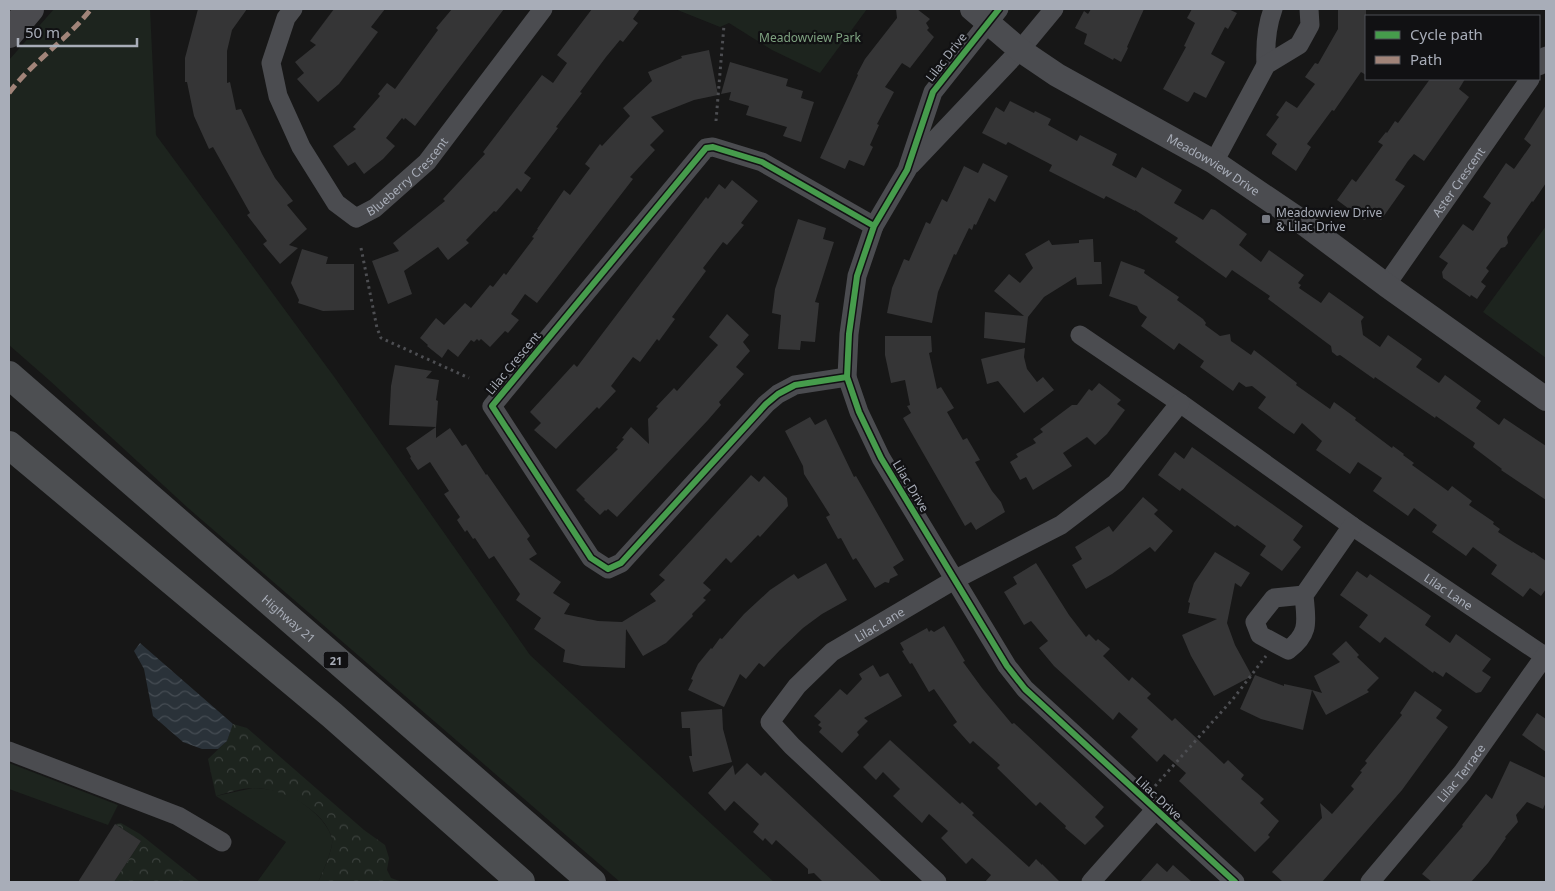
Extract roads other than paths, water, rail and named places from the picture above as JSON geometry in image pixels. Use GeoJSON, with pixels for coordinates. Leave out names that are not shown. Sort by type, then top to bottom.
{"type":"FeatureCollection","features":[{"type":"Feature","properties":{"kind":"main road"},"geometry":{"type":"LineString","coordinates":[[9,34],[30,9]]}},
{"type":"Feature","properties":{"kind":"main road","name":"Highway 21"},"geometry":{"type":"LineString","coordinates":[[9,375],[592,882]]}},
{"type":"Feature","properties":{"kind":"main road"},"geometry":{"type":"LineString","coordinates":[[9,397],[52,429],[81,438]]}},
{"type":"Feature","properties":{"kind":"main road"},"geometry":{"type":"LineString","coordinates":[[9,445],[332,715],[521,882]]}},
{"type":"Feature","properties":{"kind":"street","name":"Blueberry Crescent"},"geometry":{"type":"LineString","coordinates":[[293,9],[286,18],[271,63],[278,96],[301,146],[336,203],[356,218],[375,208],[426,162],[543,9]]}},
{"type":"Feature","properties":{"kind":"street","name":"Lilac Drive"},"geometry":{"type":"LineString","coordinates":[[907,170],[1020,50],[1054,9]]}},
{"type":"Feature","properties":{"kind":"street"},"geometry":{"type":"LineString","coordinates":[[1266,65],[1265,42],[1268,23],[1273,9]]}},
{"type":"Feature","properties":{"kind":"street"},"geometry":{"type":"LineString","coordinates":[[1214,162],[1266,65],[1299,45],[1310,25],[1309,9]]}},
{"type":"Feature","properties":{"kind":"street","name":"Lilac Drive"},"geometry":{"type":"LineString","coordinates":[[986,13],[933,92],[907,170],[874,226],[857,276],[848,334],[847,377],[859,412],[881,458],[1006,666],[1025,689],[1234,882]]}},
{"type":"Feature","properties":{"kind":"street","name":"Meadowview Drive"},"geometry":{"type":"LineString","coordinates":[[986,13],[1020,50],[1057,75],[1214,162],[1546,399]]}},
{"type":"Feature","properties":{"kind":"street","name":"Aster Crescent"},"geometry":{"type":"LineString","coordinates":[[1386,285],[1529,80]]}},
{"type":"Feature","properties":{"kind":"street","name":"Lilac Crescent"},"geometry":{"type":"LineString","coordinates":[[847,377],[795,385],[778,394],[766,404],[621,563],[608,569],[591,558],[492,406],[706,148],[712,147],[762,162],[874,226]]}},
{"type":"Feature","properties":{"kind":"street","name":"Lilac Lane"},"geometry":{"type":"LineString","coordinates":[[1080,334],[1352,526],[1546,656]]}},
{"type":"Feature","properties":{"kind":"street","name":"Lilac Lane"},"geometry":{"type":"LineString","coordinates":[[937,882],[792,746],[770,722],[797,686],[832,652],[954,580],[1061,525],[1116,484],[1180,403]]}},
{"type":"Feature","properties":{"kind":"street"},"geometry":{"type":"LineString","coordinates":[[1304,595],[1352,526]]}},
{"type":"Feature","properties":{"kind":"street","name":"Lilac Terrace"},"geometry":{"type":"LineString","coordinates":[[1370,882],[1462,773],[1546,656]]}},
{"type":"Feature","properties":{"kind":"street"},"geometry":{"type":"LineString","coordinates":[[9,751],[178,816],[222,842]]}},
{"type":"Feature","properties":{"kind":"street"},"geometry":{"type":"LineString","coordinates":[[1092,882],[1155,810]]}},
{"type":"Feature","properties":{"kind":"water"},"geometry":{"type":"Polygon","coordinates":[[[140,643],[233,724],[227,741],[218,749],[202,749],[183,742],[153,716],[144,669],[134,651],[140,643]]]}},
{"type":"Feature","properties":{"kind":"place","name":"Meadowview Drive & Lilac Drive"},"geometry":{"type":"Point","coordinates":[1266,219]}},
{"type":"Feature","properties":{"kind":"park label","name":"Meadowview Park"},"geometry":{"type":"Point","coordinates":[810,37]}}]}
